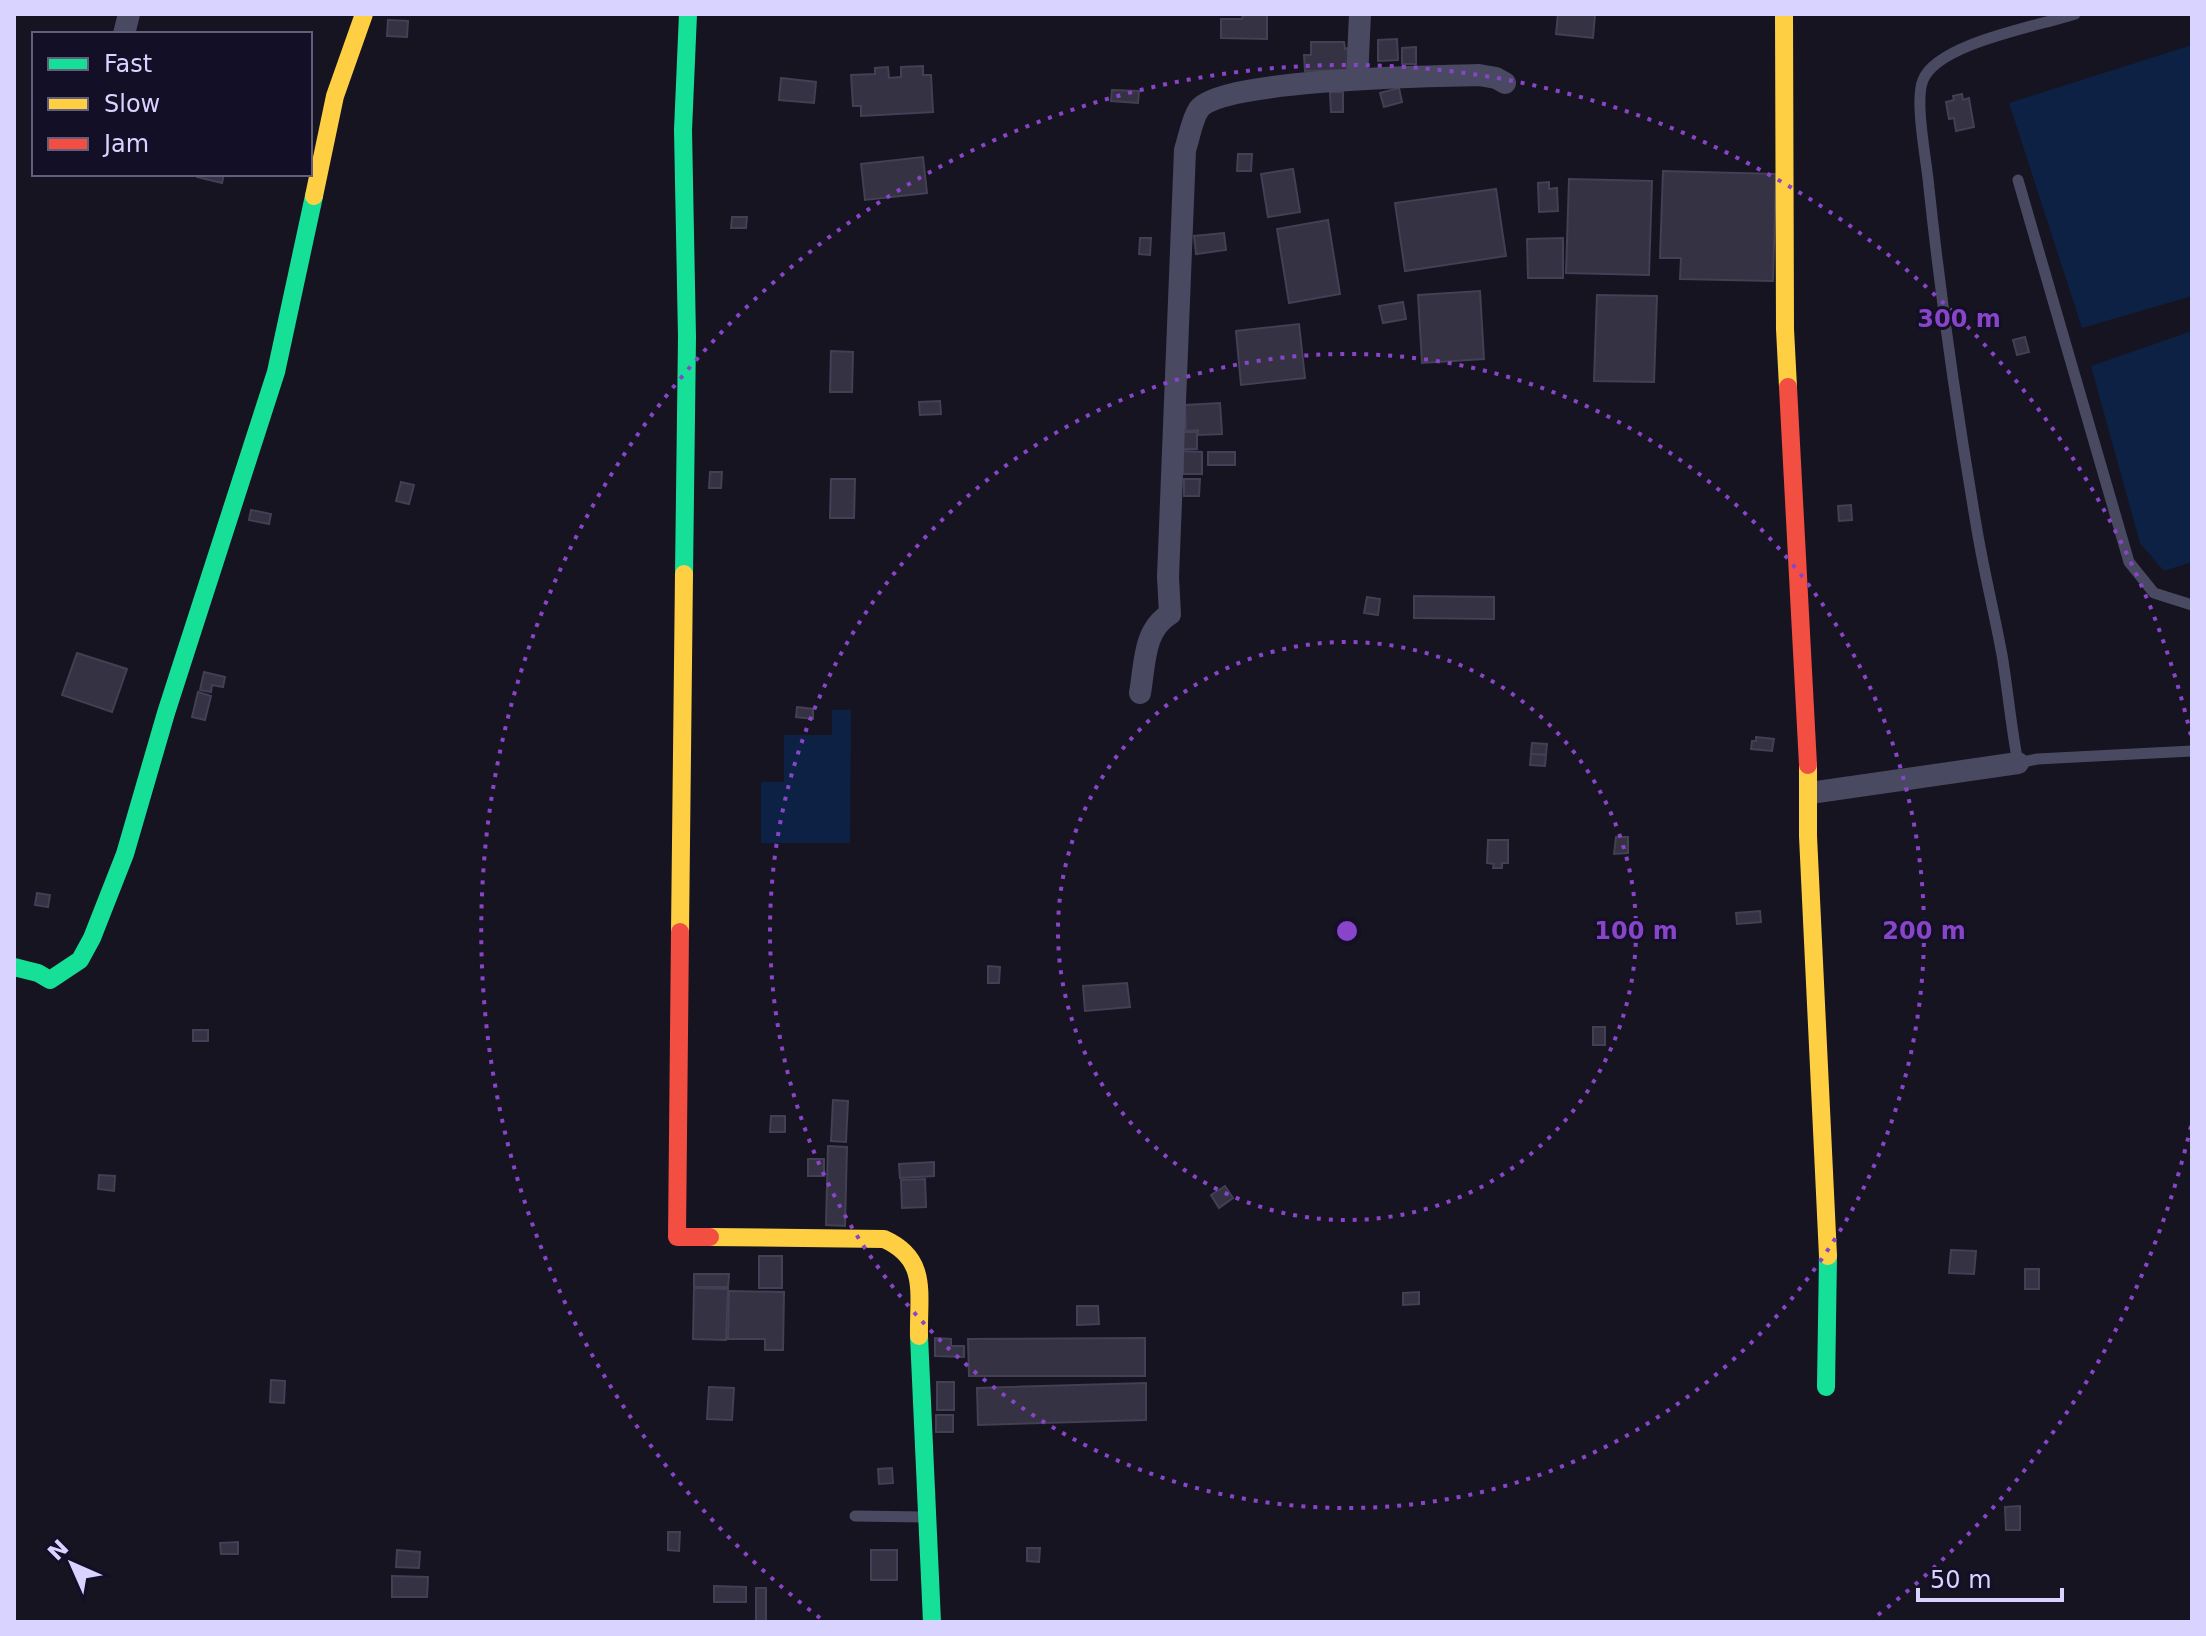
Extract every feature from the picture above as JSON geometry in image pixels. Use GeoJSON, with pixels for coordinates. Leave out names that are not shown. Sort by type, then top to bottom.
{"type":"FeatureCollection","features":[{"type":"Feature","properties":{"kind":"street"},"geometry":{"type":"LineString","coordinates":[[14,967],[38,973],[50,980],[80,960],[92,938],[125,854],[166,713],[276,372],[335,96],[364,14]]}},
{"type":"Feature","properties":{"kind":"street"},"geometry":{"type":"LineString","coordinates":[[688,14],[683,130],[687,337],[677,1237],[884,1239],[896,1243],[915,1260],[918,1272],[919,1371],[929,1517],[932,1622]]}},
{"type":"Feature","properties":{"kind":"street"},"geometry":{"type":"LineString","coordinates":[[1357,79],[1360,14]]}},
{"type":"Feature","properties":{"kind":"street"},"geometry":{"type":"LineString","coordinates":[[1784,14],[1785,329],[1810,793],[1808,836],[1829,1276],[1826,1387]]}},
{"type":"Feature","properties":{"kind":"street"},"geometry":{"type":"LineString","coordinates":[[1140,693],[1149,638],[1157,622],[1170,614],[1168,577],[1185,150],[1199,109],[1211,100],[1232,94],[1357,79],[1479,75],[1505,83]]}},
{"type":"Feature","properties":{"kind":"street"},"geometry":{"type":"LineString","coordinates":[[1810,793],[2018,763]]}},
{"type":"Feature","properties":{"kind":"lane"},"geometry":{"type":"LineString","coordinates":[[2075,14],[1987,39],[1946,56],[1931,68],[1923,80],[1919,110],[1940,300],[1976,527],[2002,658],[2018,763],[2037,759],[2192,751]]}},
{"type":"Feature","properties":{"kind":"lane"},"geometry":{"type":"LineString","coordinates":[[2018,180],[2129,562],[2154,593],[2192,605]]}},
{"type":"Feature","properties":{"kind":"lane"},"geometry":{"type":"LineString","coordinates":[[855,1516],[929,1517]]}},
{"type":"Feature","properties":{"kind":"water"},"geometry":{"type":"Polygon","coordinates":[[[2192,45],[2192,296],[2082,328],[2009,103],[2192,45]]]}},
{"type":"Feature","properties":{"kind":"water"},"geometry":{"type":"Polygon","coordinates":[[[2192,331],[2192,562],[2164,571],[2140,543],[2091,366],[2192,331]]]}},
{"type":"Feature","properties":{"kind":"water"},"geometry":{"type":"Polygon","coordinates":[[[832,710],[851,710],[850,843],[761,843],[761,782],[784,782],[784,735],[832,735],[832,710]]]}},
{"type":"Feature","properties":{"kind":"building"},"geometry":{"type":"Polygon","coordinates":[[[1558,14],[1595,14],[1593,38],[1556,34],[1558,14]]]}},
{"type":"Feature","properties":{"kind":"building"},"geometry":{"type":"Polygon","coordinates":[[[1243,15],[1267,15],[1267,39],[1221,38],[1221,19],[1242,19],[1243,15]]]}},
{"type":"Feature","properties":{"kind":"building"},"geometry":{"type":"Polygon","coordinates":[[[388,20],[408,21],[407,37],[387,36],[388,20]]]}},
{"type":"Feature","properties":{"kind":"building"},"geometry":{"type":"Polygon","coordinates":[[[1397,39],[1398,60],[1378,61],[1378,40],[1397,39]]]}},
{"type":"Feature","properties":{"kind":"building"},"geometry":{"type":"Polygon","coordinates":[[[1311,42],[1344,42],[1345,49],[1348,48],[1348,70],[1305,71],[1304,55],[1311,55],[1311,42]]]}},
{"type":"Feature","properties":{"kind":"building"},"geometry":{"type":"Polygon","coordinates":[[[1416,47],[1416,64],[1402,64],[1402,48],[1416,47]]]}},
{"type":"Feature","properties":{"kind":"building"},"geometry":{"type":"Polygon","coordinates":[[[923,66],[923,75],[931,75],[933,112],[861,116],[861,106],[853,106],[851,75],[875,74],[875,68],[888,67],[889,78],[901,77],[901,67],[923,66]]]}},
{"type":"Feature","properties":{"kind":"building"},"geometry":{"type":"Polygon","coordinates":[[[781,78],[816,82],[814,103],[779,100],[781,78]]]}},
{"type":"Feature","properties":{"kind":"building"},"geometry":{"type":"Polygon","coordinates":[[[1399,88],[1402,102],[1384,107],[1380,93],[1399,88]]]}},
{"type":"Feature","properties":{"kind":"building"},"geometry":{"type":"Polygon","coordinates":[[[1112,90],[1139,91],[1138,103],[1111,101],[1112,90]]]}},
{"type":"Feature","properties":{"kind":"building"},"geometry":{"type":"Polygon","coordinates":[[[1330,92],[1343,92],[1343,112],[1331,112],[1330,92]]]}},
{"type":"Feature","properties":{"kind":"building"},"geometry":{"type":"Polygon","coordinates":[[[1962,94],[1963,100],[1969,98],[1974,127],[1956,131],[1954,118],[1949,119],[1946,102],[1962,94]]]}},
{"type":"Feature","properties":{"kind":"building"},"geometry":{"type":"Polygon","coordinates":[[[1238,154],[1252,154],[1251,171],[1237,171],[1238,154]]]}},
{"type":"Feature","properties":{"kind":"building"},"geometry":{"type":"Polygon","coordinates":[[[923,157],[927,193],[865,200],[861,164],[923,157]]]}},
{"type":"Feature","properties":{"kind":"building"},"geometry":{"type":"Polygon","coordinates":[[[1293,169],[1300,212],[1268,217],[1261,174],[1293,169]]]}},
{"type":"Feature","properties":{"kind":"building"},"geometry":{"type":"Polygon","coordinates":[[[1663,171],[1776,174],[1773,281],[1680,279],[1681,258],[1660,258],[1663,171]]]}},
{"type":"Feature","properties":{"kind":"building"},"geometry":{"type":"Polygon","coordinates":[[[197,176],[224,176],[222,183],[197,176]]]}},
{"type":"Feature","properties":{"kind":"building"},"geometry":{"type":"Polygon","coordinates":[[[1569,179],[1652,181],[1649,275],[1566,273],[1569,179]]]}},
{"type":"Feature","properties":{"kind":"building"},"geometry":{"type":"Polygon","coordinates":[[[1549,182],[1549,189],[1557,188],[1558,211],[1539,212],[1538,183],[1549,182]]]}},
{"type":"Feature","properties":{"kind":"building"},"geometry":{"type":"Polygon","coordinates":[[[1496,189],[1506,256],[1405,271],[1395,203],[1496,189]]]}},
{"type":"Feature","properties":{"kind":"building"},"geometry":{"type":"Polygon","coordinates":[[[732,217],[747,217],[746,228],[731,228],[732,217]]]}},
{"type":"Feature","properties":{"kind":"building"},"geometry":{"type":"Polygon","coordinates":[[[1328,220],[1340,294],[1289,303],[1277,229],[1328,220]]]}},
{"type":"Feature","properties":{"kind":"building"},"geometry":{"type":"Polygon","coordinates":[[[1224,233],[1226,250],[1196,254],[1194,236],[1224,233]]]}},
{"type":"Feature","properties":{"kind":"building"},"geometry":{"type":"Polygon","coordinates":[[[1140,238],[1151,238],[1150,255],[1139,254],[1140,238]]]}},
{"type":"Feature","properties":{"kind":"building"},"geometry":{"type":"Polygon","coordinates":[[[1563,238],[1563,278],[1528,278],[1527,239],[1563,238]]]}},
{"type":"Feature","properties":{"kind":"building"},"geometry":{"type":"Polygon","coordinates":[[[1480,291],[1484,359],[1422,363],[1418,295],[1480,291]]]}},
{"type":"Feature","properties":{"kind":"building"},"geometry":{"type":"Polygon","coordinates":[[[1597,295],[1657,296],[1654,382],[1594,381],[1597,295]]]}},
{"type":"Feature","properties":{"kind":"building"},"geometry":{"type":"Polygon","coordinates":[[[1403,302],[1406,319],[1383,323],[1379,306],[1403,302]]]}},
{"type":"Feature","properties":{"kind":"building"},"geometry":{"type":"Polygon","coordinates":[[[1299,324],[1305,378],[1241,385],[1236,331],[1299,324]]]}},
{"type":"Feature","properties":{"kind":"building"},"geometry":{"type":"Polygon","coordinates":[[[2025,337],[2029,352],[2017,355],[2013,340],[2025,337]]]}},
{"type":"Feature","properties":{"kind":"building"},"geometry":{"type":"Polygon","coordinates":[[[831,351],[853,352],[852,392],[830,392],[831,351]]]}},
{"type":"Feature","properties":{"kind":"building"},"geometry":{"type":"Polygon","coordinates":[[[940,401],[941,414],[920,415],[919,402],[940,401]]]}},
{"type":"Feature","properties":{"kind":"building"},"geometry":{"type":"Polygon","coordinates":[[[1220,403],[1222,434],[1198,435],[1198,430],[1186,431],[1185,405],[1220,403]]]}},
{"type":"Feature","properties":{"kind":"building"},"geometry":{"type":"Polygon","coordinates":[[[1183,432],[1197,432],[1197,449],[1183,449],[1183,432]]]}},
{"type":"Feature","properties":{"kind":"building"},"geometry":{"type":"Polygon","coordinates":[[[1183,451],[1202,452],[1202,474],[1183,474],[1183,451]]]}},
{"type":"Feature","properties":{"kind":"building"},"geometry":{"type":"Polygon","coordinates":[[[1208,452],[1235,452],[1235,465],[1208,465],[1208,452]]]}},
{"type":"Feature","properties":{"kind":"building"},"geometry":{"type":"Polygon","coordinates":[[[710,472],[722,472],[721,488],[709,488],[710,472]]]}},
{"type":"Feature","properties":{"kind":"building"},"geometry":{"type":"Polygon","coordinates":[[[831,479],[855,479],[854,518],[830,518],[831,479]]]}},
{"type":"Feature","properties":{"kind":"building"},"geometry":{"type":"Polygon","coordinates":[[[1184,479],[1200,479],[1199,496],[1184,496],[1184,479]]]}},
{"type":"Feature","properties":{"kind":"building"},"geometry":{"type":"Polygon","coordinates":[[[401,482],[414,485],[409,504],[396,501],[401,482]]]}},
{"type":"Feature","properties":{"kind":"building"},"geometry":{"type":"Polygon","coordinates":[[[1851,505],[1852,520],[1839,521],[1838,506],[1851,505]]]}},
{"type":"Feature","properties":{"kind":"building"},"geometry":{"type":"Polygon","coordinates":[[[251,510],[271,514],[269,524],[249,520],[251,510]]]}},
{"type":"Feature","properties":{"kind":"building"},"geometry":{"type":"Polygon","coordinates":[[[1414,596],[1494,597],[1494,619],[1414,618],[1414,596]]]}},
{"type":"Feature","properties":{"kind":"building"},"geometry":{"type":"Polygon","coordinates":[[[1367,597],[1380,599],[1378,615],[1364,613],[1367,597]]]}},
{"type":"Feature","properties":{"kind":"building"},"geometry":{"type":"Polygon","coordinates":[[[77,653],[127,669],[112,712],[62,695],[77,653]]]}},
{"type":"Feature","properties":{"kind":"building"},"geometry":{"type":"Polygon","coordinates":[[[204,672],[225,677],[223,687],[212,685],[211,692],[200,690],[204,672]]]}},
{"type":"Feature","properties":{"kind":"building"},"geometry":{"type":"Polygon","coordinates":[[[198,692],[211,696],[205,720],[192,717],[198,692]]]}},
{"type":"Feature","properties":{"kind":"building"},"geometry":{"type":"Polygon","coordinates":[[[797,707],[813,709],[813,719],[796,717],[797,707]]]}},
{"type":"Feature","properties":{"kind":"building"},"geometry":{"type":"Polygon","coordinates":[[[1756,737],[1774,739],[1772,751],[1751,749],[1756,737]]]}},
{"type":"Feature","properties":{"kind":"building"},"geometry":{"type":"Polygon","coordinates":[[[1532,743],[1547,744],[1546,755],[1531,754],[1532,743]]]}},
{"type":"Feature","properties":{"kind":"building"},"geometry":{"type":"Polygon","coordinates":[[[1531,754],[1546,755],[1545,766],[1530,765],[1531,754]]]}},
{"type":"Feature","properties":{"kind":"building"},"geometry":{"type":"Polygon","coordinates":[[[1616,837],[1628,837],[1628,853],[1614,854],[1616,837]]]}},
{"type":"Feature","properties":{"kind":"building"},"geometry":{"type":"Polygon","coordinates":[[[1488,840],[1508,840],[1508,863],[1502,863],[1502,868],[1493,868],[1494,864],[1487,863],[1488,840]]]}},
{"type":"Feature","properties":{"kind":"building"},"geometry":{"type":"Polygon","coordinates":[[[37,893],[50,895],[48,907],[35,905],[37,893]]]}},
{"type":"Feature","properties":{"kind":"building"},"geometry":{"type":"Polygon","coordinates":[[[1760,911],[1761,922],[1737,924],[1736,913],[1760,911]]]}},
{"type":"Feature","properties":{"kind":"building"},"geometry":{"type":"Polygon","coordinates":[[[988,966],[1000,967],[999,983],[988,983],[988,966]]]}},
{"type":"Feature","properties":{"kind":"building"},"geometry":{"type":"Polygon","coordinates":[[[1127,983],[1130,1007],[1085,1011],[1083,986],[1127,983]]]}},
{"type":"Feature","properties":{"kind":"building"},"geometry":{"type":"Polygon","coordinates":[[[1593,1027],[1605,1027],[1605,1045],[1593,1045],[1593,1027]]]}},
{"type":"Feature","properties":{"kind":"building"},"geometry":{"type":"Polygon","coordinates":[[[193,1030],[208,1030],[208,1041],[193,1041],[193,1030]]]}},
{"type":"Feature","properties":{"kind":"building"},"geometry":{"type":"Polygon","coordinates":[[[833,1100],[848,1101],[846,1142],[831,1141],[833,1100]]]}},
{"type":"Feature","properties":{"kind":"building"},"geometry":{"type":"Polygon","coordinates":[[[771,1116],[785,1116],[785,1132],[770,1132],[771,1116]]]}},
{"type":"Feature","properties":{"kind":"building"},"geometry":{"type":"Polygon","coordinates":[[[828,1146],[847,1147],[845,1226],[826,1225],[828,1146]]]}},
{"type":"Feature","properties":{"kind":"building"},"geometry":{"type":"Polygon","coordinates":[[[808,1159],[824,1159],[824,1176],[808,1176],[808,1159]]]}},
{"type":"Feature","properties":{"kind":"building"},"geometry":{"type":"Polygon","coordinates":[[[934,1162],[934,1176],[900,1178],[899,1164],[934,1162]]]}},
{"type":"Feature","properties":{"kind":"building"},"geometry":{"type":"Polygon","coordinates":[[[99,1175],[115,1176],[114,1191],[98,1189],[99,1175]]]}},
{"type":"Feature","properties":{"kind":"building"},"geometry":{"type":"Polygon","coordinates":[[[925,1179],[926,1207],[902,1208],[901,1180],[925,1179]]]}},
{"type":"Feature","properties":{"kind":"building"},"geometry":{"type":"Polygon","coordinates":[[[1225,1186],[1233,1198],[1219,1208],[1211,1195],[1225,1186]]]}},
{"type":"Feature","properties":{"kind":"building"},"geometry":{"type":"Polygon","coordinates":[[[1951,1250],[1976,1251],[1974,1274],[1949,1273],[1951,1250]]]}},
{"type":"Feature","properties":{"kind":"building"},"geometry":{"type":"Polygon","coordinates":[[[759,1256],[782,1256],[782,1288],[759,1288],[759,1256]]]}},
{"type":"Feature","properties":{"kind":"building"},"geometry":{"type":"Polygon","coordinates":[[[2025,1269],[2039,1269],[2039,1289],[2025,1289],[2025,1269]]]}},
{"type":"Feature","properties":{"kind":"building"},"geometry":{"type":"Polygon","coordinates":[[[694,1274],[729,1274],[728,1287],[694,1287],[694,1274]]]}},
{"type":"Feature","properties":{"kind":"building"},"geometry":{"type":"Polygon","coordinates":[[[694,1288],[728,1289],[726,1340],[693,1339],[694,1288]]]}},
{"type":"Feature","properties":{"kind":"building"},"geometry":{"type":"Polygon","coordinates":[[[729,1291],[784,1292],[783,1350],[765,1350],[765,1339],[728,1339],[729,1291]]]}},
{"type":"Feature","properties":{"kind":"building"},"geometry":{"type":"Polygon","coordinates":[[[1419,1292],[1419,1304],[1403,1305],[1403,1293],[1419,1292]]]}},
{"type":"Feature","properties":{"kind":"building"},"geometry":{"type":"Polygon","coordinates":[[[1077,1306],[1098,1306],[1099,1324],[1077,1325],[1077,1306]]]}},
{"type":"Feature","properties":{"kind":"building"},"geometry":{"type":"Polygon","coordinates":[[[935,1338],[951,1339],[951,1346],[964,1346],[964,1357],[935,1356],[935,1338]]]}},
{"type":"Feature","properties":{"kind":"building"},"geometry":{"type":"Polygon","coordinates":[[[1145,1338],[1145,1376],[969,1376],[968,1339],[1145,1338]]]}},
{"type":"Feature","properties":{"kind":"building"},"geometry":{"type":"Polygon","coordinates":[[[271,1380],[285,1381],[284,1403],[270,1402],[271,1380]]]}},
{"type":"Feature","properties":{"kind":"building"},"geometry":{"type":"Polygon","coordinates":[[[937,1382],[954,1382],[954,1410],[937,1410],[937,1382]]]}},
{"type":"Feature","properties":{"kind":"building"},"geometry":{"type":"Polygon","coordinates":[[[1146,1383],[1146,1420],[978,1425],[977,1388],[1146,1383]]]}},
{"type":"Feature","properties":{"kind":"building"},"geometry":{"type":"Polygon","coordinates":[[[709,1387],[734,1388],[732,1420],[707,1419],[709,1387]]]}},
{"type":"Feature","properties":{"kind":"building"},"geometry":{"type":"Polygon","coordinates":[[[936,1415],[953,1415],[953,1432],[936,1432],[936,1415]]]}},
{"type":"Feature","properties":{"kind":"building"},"geometry":{"type":"Polygon","coordinates":[[[892,1468],[893,1483],[879,1484],[878,1469],[892,1468]]]}},
{"type":"Feature","properties":{"kind":"building"},"geometry":{"type":"Polygon","coordinates":[[[2020,1506],[2020,1530],[2006,1530],[2005,1507],[2020,1506]]]}},
{"type":"Feature","properties":{"kind":"building"},"geometry":{"type":"Polygon","coordinates":[[[668,1532],[680,1532],[679,1551],[668,1550],[668,1532]]]}},
{"type":"Feature","properties":{"kind":"building"},"geometry":{"type":"Polygon","coordinates":[[[238,1542],[238,1554],[221,1554],[220,1543],[238,1542]]]}},
{"type":"Feature","properties":{"kind":"building"},"geometry":{"type":"Polygon","coordinates":[[[1027,1548],[1040,1548],[1039,1562],[1027,1561],[1027,1548]]]}},
{"type":"Feature","properties":{"kind":"building"},"geometry":{"type":"Polygon","coordinates":[[[397,1550],[420,1552],[419,1568],[396,1567],[397,1550]]]}},
{"type":"Feature","properties":{"kind":"building"},"geometry":{"type":"Polygon","coordinates":[[[871,1550],[897,1550],[897,1580],[871,1580],[871,1550]]]}},
{"type":"Feature","properties":{"kind":"building"},"geometry":{"type":"Polygon","coordinates":[[[392,1576],[428,1577],[427,1597],[392,1597],[392,1576]]]}},
{"type":"Feature","properties":{"kind":"building"},"geometry":{"type":"Polygon","coordinates":[[[714,1586],[746,1587],[746,1602],[714,1602],[714,1586]]]}},
{"type":"Feature","properties":{"kind":"building"},"geometry":{"type":"Polygon","coordinates":[[[756,1588],[766,1588],[766,1622],[756,1622],[756,1588]]]}},
{"type":"Feature","properties":{"kind":"traffic: fast"},"geometry":{"type":"LineString","coordinates":[[684,574],[687,337],[683,130],[688,14]]}},
{"type":"Feature","properties":{"kind":"traffic: fast"},"geometry":{"type":"LineString","coordinates":[[14,967],[38,973],[50,980],[80,960],[92,938],[125,854],[166,713],[276,372],[314,196]]}},
{"type":"Feature","properties":{"kind":"traffic: fast"},"geometry":{"type":"LineString","coordinates":[[1826,1387],[1828,1256]]}},
{"type":"Feature","properties":{"kind":"traffic: fast"},"geometry":{"type":"LineString","coordinates":[[919,1336],[932,1622]]}},
{"type":"Feature","properties":{"kind":"traffic: slow"},"geometry":{"type":"LineString","coordinates":[[314,196],[335,96],[364,14]]}},
{"type":"Feature","properties":{"kind":"traffic: slow"},"geometry":{"type":"LineString","coordinates":[[1784,14],[1788,387]]}},
{"type":"Feature","properties":{"kind":"traffic: slow"},"geometry":{"type":"LineString","coordinates":[[680,932],[684,574]]}},
{"type":"Feature","properties":{"kind":"traffic: slow"},"geometry":{"type":"LineString","coordinates":[[1808,765],[1808,836],[1828,1256]]}},
{"type":"Feature","properties":{"kind":"traffic: slow"},"geometry":{"type":"LineString","coordinates":[[710,1237],[884,1239],[898,1247],[915,1267],[919,1292],[919,1336]]}},
{"type":"Feature","properties":{"kind":"traffic: jam"},"geometry":{"type":"LineString","coordinates":[[1788,387],[1808,765]]}},
{"type":"Feature","properties":{"kind":"traffic: jam"},"geometry":{"type":"LineString","coordinates":[[680,932],[677,1237],[710,1237]]}}]}
